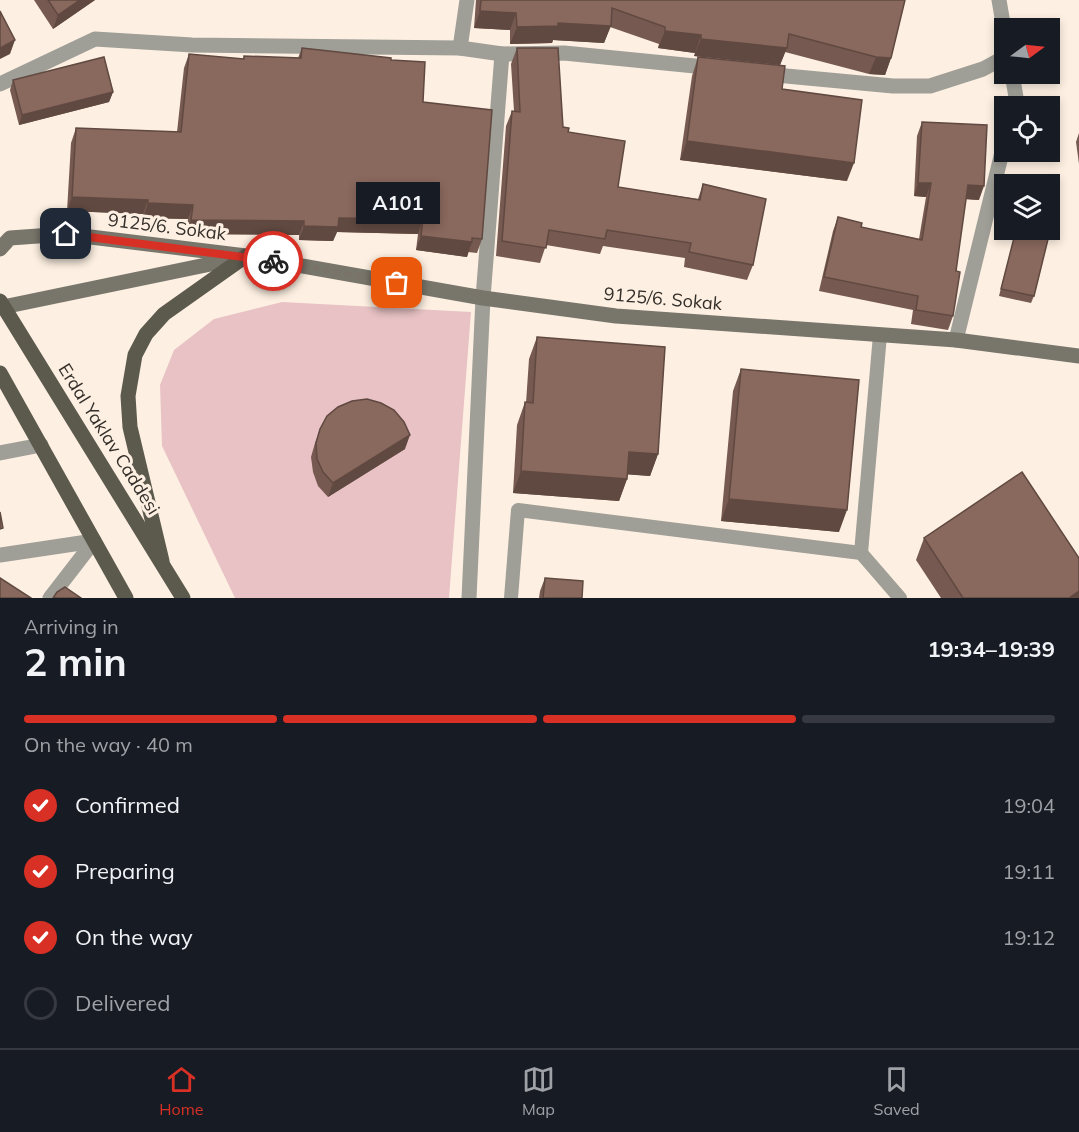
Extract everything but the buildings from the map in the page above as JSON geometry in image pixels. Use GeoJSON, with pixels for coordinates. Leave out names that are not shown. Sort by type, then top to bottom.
{"type":"FeatureCollection","features":[{"type":"Feature","properties":{"kind":"main road","name":"9125/6. Sokak"},"geometry":{"type":"LineString","coordinates":[[4,241],[66,234],[246,256],[483,298],[616,316],[956,340],[1079,356]]}},
{"type":"Feature","properties":{"kind":"main road","name":"9125/6. Sokak"},"geometry":{"type":"LineString","coordinates":[[1,304],[246,256]]}},
{"type":"Feature","properties":{"kind":"main road"},"geometry":{"type":"LineString","coordinates":[[162,561],[130,427],[128,396],[135,355],[146,334],[164,314],[246,256]]}},
{"type":"Feature","properties":{"kind":"main road","name":"Erdal Yaklav Caddesi"},"geometry":{"type":"LineString","coordinates":[[1,304],[183,598]]}},
{"type":"Feature","properties":{"kind":"main road"},"geometry":{"type":"LineString","coordinates":[[0,373],[126,598]]}},
{"type":"Feature","properties":{"kind":"street"},"geometry":{"type":"LineString","coordinates":[[459,48],[467,0]]}},
{"type":"Feature","properties":{"kind":"street"},"geometry":{"type":"LineString","coordinates":[[999,0],[1002,18]]}},
{"type":"Feature","properties":{"kind":"street"},"geometry":{"type":"LineString","coordinates":[[0,84],[95,39],[192,45],[459,48],[501,54],[564,53],[728,70]]}},
{"type":"Feature","properties":{"kind":"street"},"geometry":{"type":"LineString","coordinates":[[469,598],[483,298],[501,54]]}},
{"type":"Feature","properties":{"kind":"street"},"geometry":{"type":"LineString","coordinates":[[752,72],[893,86],[930,86],[983,69],[994,63]]}},
{"type":"Feature","properties":{"kind":"street"},"geometry":{"type":"LineString","coordinates":[[956,340],[1000,162]]}},
{"type":"Feature","properties":{"kind":"street"},"geometry":{"type":"LineString","coordinates":[[0,453],[41,446]]}},
{"type":"Feature","properties":{"kind":"street"},"geometry":{"type":"LineString","coordinates":[[0,555],[94,541]]}},
{"type":"Feature","properties":{"kind":"street"},"geometry":{"type":"LineString","coordinates":[[50,598],[94,541]]}},
{"type":"Feature","properties":{"kind":"lane"},"geometry":{"type":"LineString","coordinates":[[861,553],[880,335]]}},
{"type":"Feature","properties":{"kind":"lane"},"geometry":{"type":"LineString","coordinates":[[512,598],[518,510],[861,553],[900,598]]}},
{"type":"Feature","properties":{"kind":"shaded area"},"geometry":{"type":"Polygon","coordinates":[[[282,302],[471,312],[449,598],[235,598],[162,446],[160,385],[174,350],[214,319],[282,302]]]}},
{"type":"Feature","properties":{"kind":"way so far"},"geometry":{"type":"LineString","coordinates":[[273,261],[397,283]]}},
{"type":"Feature","properties":{"kind":"place","name":"A101"},"geometry":{"type":"Point","coordinates":[397,283]}},
{"type":"Feature","properties":{"kind":"route"},"geometry":{"type":"LineString","coordinates":[[66,234],[273,261]]}}]}
